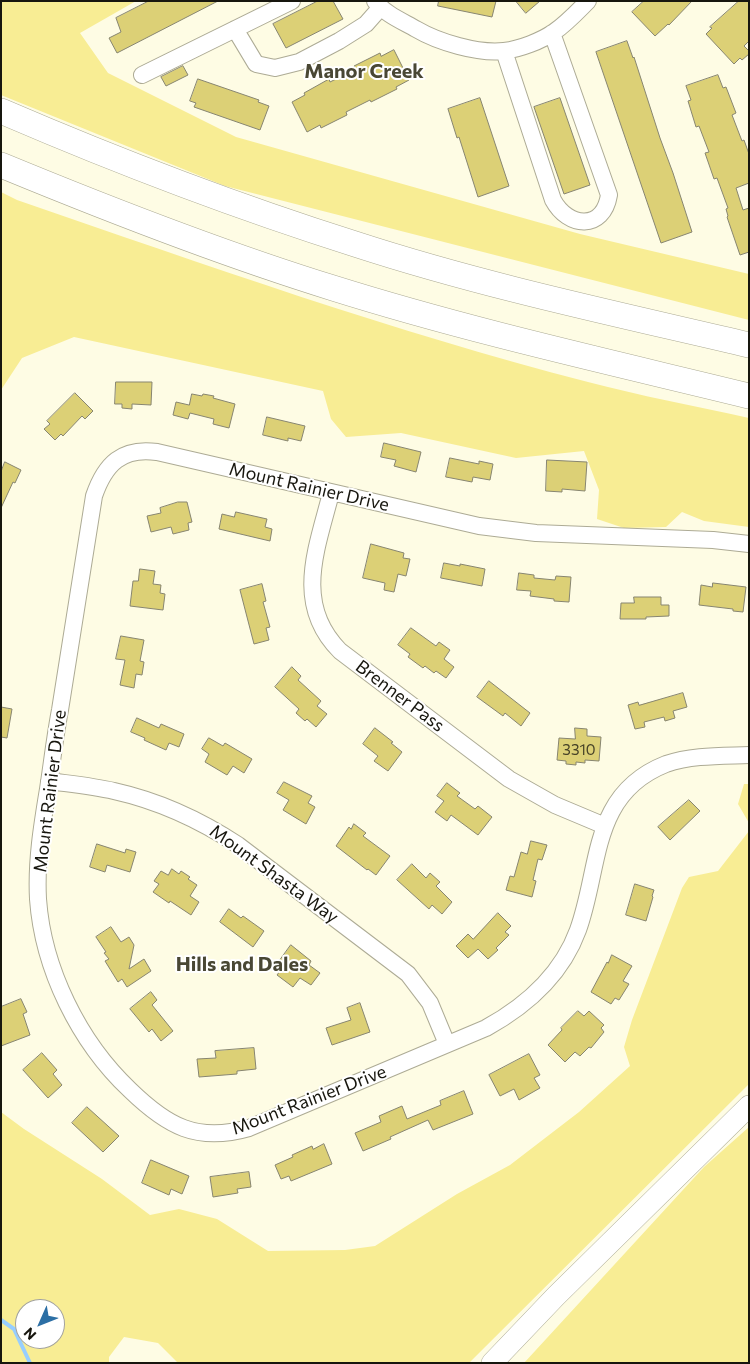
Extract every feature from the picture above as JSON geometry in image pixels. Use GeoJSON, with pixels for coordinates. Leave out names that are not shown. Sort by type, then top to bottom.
{"type":"FeatureCollection","features":[{"type":"Feature","properties":{"kind":"highway"},"geometry":{"type":"LineString","coordinates":[[1,111],[191,188],[357,245],[474,279],[749,345]]}},
{"type":"Feature","properties":{"kind":"highway"},"geometry":{"type":"LineString","coordinates":[[1,165],[192,241],[333,288],[486,332],[749,396]]}},
{"type":"Feature","properties":{"kind":"main road"},"geometry":{"type":"LineString","coordinates":[[492,1363],[556,1296],[749,1106]]}},
{"type":"Feature","properties":{"kind":"street"},"geometry":{"type":"LineString","coordinates":[[142,75],[292,1]]}},
{"type":"Feature","properties":{"kind":"street"},"geometry":{"type":"LineString","coordinates":[[236,29],[256,64],[275,68],[299,62],[339,41],[366,24],[378,4],[388,14],[422,33],[443,42],[468,48],[504,51],[552,33],[564,25],[588,1]]}},
{"type":"Feature","properties":{"kind":"street"},"geometry":{"type":"LineString","coordinates":[[504,51],[553,200],[558,209],[572,219],[582,222],[595,219],[603,213],[608,204],[609,195],[552,33]]}},
{"type":"Feature","properties":{"kind":"street","name":"Mount Rainier Drive"},"geometry":{"type":"LineString","coordinates":[[749,544],[713,540],[536,534],[480,526],[149,451],[133,452],[119,458],[108,467],[99,481],[94,496],[40,839],[38,900],[42,928],[50,960],[75,1019],[99,1056],[121,1082],[146,1106],[181,1127],[204,1134],[231,1133],[249,1128],[486,1028],[527,1002],[550,977],[567,954],[578,930],[598,844],[605,826],[614,807],[637,780],[664,765],[686,759],[749,755]]}},
{"type":"Feature","properties":{"kind":"street","name":"Brenner Pass"},"geometry":{"type":"LineString","coordinates":[[331,493],[314,563],[312,586],[317,618],[333,644],[508,778],[555,805],[605,826]]}},
{"type":"Feature","properties":{"kind":"street","name":"Mount Shasta Way"},"geometry":{"type":"LineString","coordinates":[[49,781],[115,791],[154,802],[205,824],[238,845],[408,974],[430,1003],[447,1044]]}},
{"type":"Feature","properties":{"kind":"shaded area"},"geometry":{"type":"Polygon","coordinates":[[[1,1],[136,1],[80,33],[108,73],[236,137],[580,234],[749,274],[749,320],[225,186],[1,95],[1,1]]]}},
{"type":"Feature","properties":{"kind":"shaded area"},"geometry":{"type":"Polygon","coordinates":[[[1,192],[17,200],[230,273],[444,342],[608,387],[749,418],[749,527],[704,521],[682,512],[666,527],[624,528],[597,519],[599,490],[584,451],[516,458],[401,433],[346,437],[331,419],[323,391],[74,337],[22,358],[1,390],[1,192]]]}},
{"type":"Feature","properties":{"kind":"shaded area"},"geometry":{"type":"Polygon","coordinates":[[[744,784],[749,784],[749,823],[738,804],[744,784]]]}},
{"type":"Feature","properties":{"kind":"shaded area"},"geometry":{"type":"Polygon","coordinates":[[[749,831],[749,1084],[469,1363],[178,1363],[158,1343],[124,1337],[109,1357],[109,1363],[1,1363],[1,1112],[102,1179],[150,1215],[179,1209],[217,1219],[268,1251],[345,1250],[375,1246],[457,1194],[510,1165],[579,1112],[630,1066],[624,1047],[632,1020],[682,888],[689,877],[718,871],[749,831]]]}},
{"type":"Feature","properties":{"kind":"shaded area"},"geometry":{"type":"Polygon","coordinates":[[[749,1127],[749,1363],[524,1363],[704,1167],[749,1127]]]}},
{"type":"Feature","properties":{"kind":"building"},"geometry":{"type":"Polygon","coordinates":[[[149,1],[218,1],[117,53],[109,38],[121,32],[116,18],[149,1]]]}},
{"type":"Feature","properties":{"kind":"building"},"geometry":{"type":"Polygon","coordinates":[[[318,1],[333,1],[343,19],[286,48],[273,24],[318,1]]]}},
{"type":"Feature","properties":{"kind":"building"},"geometry":{"type":"Polygon","coordinates":[[[439,1],[496,1],[492,17],[438,6],[439,1]]]}},
{"type":"Feature","properties":{"kind":"building"},"geometry":{"type":"Polygon","coordinates":[[[516,1],[540,1],[526,13],[516,1]]]}},
{"type":"Feature","properties":{"kind":"building"},"geometry":{"type":"Polygon","coordinates":[[[644,1],[692,1],[669,25],[655,36],[632,12],[644,1]]]}},
{"type":"Feature","properties":{"kind":"building"},"geometry":{"type":"Polygon","coordinates":[[[739,1],[749,1],[749,41],[744,46],[749,51],[749,54],[742,60],[740,58],[734,64],[706,34],[712,28],[710,27],[739,1]]]}},
{"type":"Feature","properties":{"kind":"building"},"geometry":{"type":"Polygon","coordinates":[[[627,41],[692,232],[661,243],[596,52],[627,41]]]}},
{"type":"Feature","properties":{"kind":"building"},"geometry":{"type":"Polygon","coordinates":[[[394,50],[409,80],[396,87],[397,89],[346,112],[347,115],[321,128],[320,125],[307,132],[292,102],[329,79],[330,82],[356,69],[354,66],[380,53],[381,56],[394,50]]]}},
{"type":"Feature","properties":{"kind":"building"},"geometry":{"type":"Polygon","coordinates":[[[183,66],[188,75],[166,86],[161,77],[183,66]]]}},
{"type":"Feature","properties":{"kind":"building"},"geometry":{"type":"Polygon","coordinates":[[[718,75],[723,88],[726,87],[736,113],[732,115],[749,154],[749,183],[736,188],[743,210],[749,208],[749,252],[740,255],[727,217],[726,209],[728,208],[717,178],[714,179],[705,153],[709,152],[699,126],[696,127],[688,101],[691,100],[686,86],[718,75]]]}},
{"type":"Feature","properties":{"kind":"building"},"geometry":{"type":"Polygon","coordinates":[[[198,79],[259,100],[258,102],[269,106],[260,130],[194,107],[196,103],[190,101],[198,79]]]}},
{"type":"Feature","properties":{"kind":"building"},"geometry":{"type":"Polygon","coordinates":[[[480,98],[509,186],[478,197],[448,109],[480,98]]]}},
{"type":"Feature","properties":{"kind":"building"},"geometry":{"type":"Polygon","coordinates":[[[560,98],[590,185],[564,194],[534,107],[560,98]]]}},
{"type":"Feature","properties":{"kind":"building"},"geometry":{"type":"Polygon","coordinates":[[[116,382],[152,382],[151,405],[132,404],[132,409],[122,408],[122,404],[115,404],[116,382]]]}},
{"type":"Feature","properties":{"kind":"building"},"geometry":{"type":"Polygon","coordinates":[[[75,393],[93,411],[85,419],[82,416],[63,436],[61,434],[55,440],[44,429],[50,424],[47,421],[75,393]]]}},
{"type":"Feature","properties":{"kind":"building"},"geometry":{"type":"Polygon","coordinates":[[[192,394],[214,396],[213,398],[235,404],[229,428],[213,424],[214,419],[190,413],[188,419],[173,415],[176,402],[189,405],[192,394]]]}},
{"type":"Feature","properties":{"kind":"building"},"geometry":{"type":"Polygon","coordinates":[[[267,417],[305,426],[301,441],[288,438],[288,441],[263,435],[267,417]]]}},
{"type":"Feature","properties":{"kind":"building"},"geometry":{"type":"Polygon","coordinates":[[[384,443],[421,452],[416,472],[394,466],[396,460],[381,457],[384,443]]]}},
{"type":"Feature","properties":{"kind":"building"},"geometry":{"type":"Polygon","coordinates":[[[450,458],[479,464],[479,461],[493,464],[490,480],[473,477],[472,482],[446,477],[450,458]]]}},
{"type":"Feature","properties":{"kind":"building"},"geometry":{"type":"Polygon","coordinates":[[[547,460],[587,462],[585,491],[562,489],[562,492],[546,491],[547,460]]]}},
{"type":"Feature","properties":{"kind":"building"},"geometry":{"type":"Polygon","coordinates":[[[5,462],[21,470],[1,508],[1,472],[5,462]]]}},
{"type":"Feature","properties":{"kind":"building"},"geometry":{"type":"Polygon","coordinates":[[[178,502],[187,502],[192,522],[188,523],[189,530],[173,534],[171,527],[151,532],[147,516],[161,513],[160,508],[178,502]]]}},
{"type":"Feature","properties":{"kind":"building"},"geometry":{"type":"Polygon","coordinates":[[[236,512],[267,519],[265,527],[272,529],[270,541],[219,529],[222,514],[234,517],[236,512]]]}},
{"type":"Feature","properties":{"kind":"building"},"geometry":{"type":"Polygon","coordinates":[[[371,544],[404,553],[403,558],[410,559],[406,576],[398,574],[394,592],[384,590],[385,583],[363,578],[371,544]]]}},
{"type":"Feature","properties":{"kind":"building"},"geometry":{"type":"Polygon","coordinates":[[[444,563],[485,569],[482,586],[441,578],[444,563]]]}},
{"type":"Feature","properties":{"kind":"building"},"geometry":{"type":"Polygon","coordinates":[[[140,569],[155,571],[153,584],[161,585],[160,593],[165,594],[163,610],[130,606],[133,581],[138,581],[140,569]]]}},
{"type":"Feature","properties":{"kind":"building"},"geometry":{"type":"Polygon","coordinates":[[[519,573],[534,575],[534,578],[555,580],[556,576],[571,577],[569,602],[530,596],[531,591],[517,590],[519,573]]]}},
{"type":"Feature","properties":{"kind":"building"},"geometry":{"type":"Polygon","coordinates":[[[713,583],[746,587],[743,612],[699,605],[701,585],[712,587],[713,583]]]}},
{"type":"Feature","properties":{"kind":"building"},"geometry":{"type":"Polygon","coordinates":[[[262,584],[266,601],[263,602],[270,627],[266,628],[269,640],[254,644],[240,590],[262,584]]]}},
{"type":"Feature","properties":{"kind":"building"},"geometry":{"type":"Polygon","coordinates":[[[634,597],[661,597],[661,605],[669,605],[669,616],[646,617],[646,619],[620,619],[621,603],[634,603],[634,597]]]}},
{"type":"Feature","properties":{"kind":"building"},"geometry":{"type":"Polygon","coordinates":[[[411,628],[436,646],[439,642],[450,650],[444,659],[454,667],[446,678],[436,671],[434,673],[425,666],[423,668],[408,657],[410,654],[398,645],[411,628]]]}},
{"type":"Feature","properties":{"kind":"building"},"geometry":{"type":"Polygon","coordinates":[[[121,636],[144,640],[140,661],[144,662],[142,675],[136,674],[134,688],[120,685],[125,660],[116,659],[121,636]]]}},
{"type":"Feature","properties":{"kind":"building"},"geometry":{"type":"Polygon","coordinates":[[[292,667],[301,676],[298,680],[321,701],[317,706],[327,714],[316,727],[296,713],[299,709],[275,687],[292,667]]]}},
{"type":"Feature","properties":{"kind":"building"},"geometry":{"type":"Polygon","coordinates":[[[489,681],[530,713],[521,726],[505,713],[503,716],[477,697],[489,681]]]}},
{"type":"Feature","properties":{"kind":"building"},"geometry":{"type":"Polygon","coordinates":[[[683,693],[687,707],[673,711],[675,718],[665,721],[664,717],[644,722],[645,727],[635,729],[628,705],[638,702],[639,705],[683,693]]]}},
{"type":"Feature","properties":{"kind":"building"},"geometry":{"type":"Polygon","coordinates":[[[1,707],[12,709],[7,738],[1,737],[1,707]]]}},
{"type":"Feature","properties":{"kind":"building"},"geometry":{"type":"Polygon","coordinates":[[[137,718],[159,728],[161,724],[184,734],[179,747],[169,743],[166,750],[131,732],[137,718]]]}},
{"type":"Feature","properties":{"kind":"building"},"geometry":{"type":"Polygon","coordinates":[[[375,728],[402,752],[388,771],[374,761],[378,756],[363,744],[375,728]]]}},
{"type":"Feature","properties":{"kind":"building"},"geometry":{"type":"Polygon","coordinates":[[[575,728],[587,729],[587,736],[601,737],[599,761],[585,760],[585,763],[576,762],[576,765],[566,764],[566,761],[557,760],[559,738],[575,739],[575,728]]]}},
{"type":"Feature","properties":{"kind":"building"},"geometry":{"type":"Polygon","coordinates":[[[209,738],[223,746],[225,743],[252,759],[244,773],[233,766],[227,775],[205,762],[209,754],[202,749],[209,738]]]}},
{"type":"Feature","properties":{"kind":"building"},"geometry":{"type":"Polygon","coordinates":[[[284,782],[312,796],[308,803],[315,807],[306,824],[283,810],[289,800],[277,793],[284,782]]]}},
{"type":"Feature","properties":{"kind":"building"},"geometry":{"type":"Polygon","coordinates":[[[447,783],[460,793],[457,796],[475,809],[478,806],[492,817],[478,835],[451,815],[447,821],[435,812],[444,801],[437,796],[447,783]]]}},
{"type":"Feature","properties":{"kind":"building"},"geometry":{"type":"Polygon","coordinates":[[[689,800],[700,811],[670,840],[658,827],[689,800]]]}},
{"type":"Feature","properties":{"kind":"building"},"geometry":{"type":"Polygon","coordinates":[[[354,824],[366,833],[363,836],[390,856],[376,875],[336,846],[349,827],[351,829],[354,824]]]}},
{"type":"Feature","properties":{"kind":"building"},"geometry":{"type":"Polygon","coordinates":[[[531,841],[547,845],[542,860],[538,859],[533,880],[536,881],[532,897],[506,890],[510,876],[514,877],[521,852],[527,854],[531,841]]]}},
{"type":"Feature","properties":{"kind":"building"},"geometry":{"type":"Polygon","coordinates":[[[97,844],[125,853],[126,849],[136,852],[130,872],[107,865],[105,872],[90,867],[97,844]]]}},
{"type":"Feature","properties":{"kind":"building"},"geometry":{"type":"Polygon","coordinates":[[[412,864],[426,878],[430,873],[440,882],[436,886],[452,902],[442,914],[432,905],[429,909],[397,880],[412,864]]]}},
{"type":"Feature","properties":{"kind":"building"},"geometry":{"type":"Polygon","coordinates":[[[172,869],[179,874],[181,871],[197,885],[190,896],[199,902],[191,915],[153,892],[159,884],[154,881],[161,871],[168,875],[172,869]]]}},
{"type":"Feature","properties":{"kind":"building"},"geometry":{"type":"Polygon","coordinates":[[[635,884],[654,890],[646,921],[626,915],[635,884]]]}},
{"type":"Feature","properties":{"kind":"building"},"geometry":{"type":"Polygon","coordinates":[[[229,909],[241,918],[243,916],[264,931],[253,947],[220,922],[229,909]]]}},
{"type":"Feature","properties":{"kind":"building"},"geometry":{"type":"Polygon","coordinates":[[[498,913],[511,926],[505,932],[509,935],[496,948],[498,950],[488,959],[478,949],[468,958],[456,946],[468,934],[473,939],[498,913]]]}},
{"type":"Feature","properties":{"kind":"building"},"geometry":{"type":"Polygon","coordinates":[[[111,927],[121,942],[129,937],[134,945],[129,969],[144,959],[151,971],[127,987],[122,979],[118,982],[105,961],[109,959],[96,937],[111,927]]]}},
{"type":"Feature","properties":{"kind":"building"},"geometry":{"type":"Polygon","coordinates":[[[291,945],[311,961],[309,965],[320,973],[311,985],[300,978],[293,987],[277,975],[283,967],[278,963],[291,945]]]}},
{"type":"Feature","properties":{"kind":"building"},"geometry":{"type":"Polygon","coordinates":[[[612,955],[632,966],[623,981],[629,984],[619,1000],[615,998],[611,1004],[591,992],[612,955]]]}},
{"type":"Feature","properties":{"kind":"building"},"geometry":{"type":"Polygon","coordinates":[[[151,992],[157,1000],[152,1005],[173,1031],[161,1041],[152,1029],[149,1032],[130,1009],[151,992]]]}},
{"type":"Feature","properties":{"kind":"building"},"geometry":{"type":"Polygon","coordinates":[[[21,999],[27,1012],[23,1014],[30,1035],[1,1046],[1,1007],[21,999]]]}},
{"type":"Feature","properties":{"kind":"building"},"geometry":{"type":"Polygon","coordinates":[[[360,1003],[370,1032],[332,1045],[326,1028],[351,1020],[347,1008],[360,1003]]]}},
{"type":"Feature","properties":{"kind":"building"},"geometry":{"type":"Polygon","coordinates":[[[578,1011],[584,1016],[589,1011],[604,1025],[601,1028],[604,1032],[591,1048],[589,1047],[580,1056],[575,1052],[565,1062],[548,1045],[578,1011]]]}},
{"type":"Feature","properties":{"kind":"building"},"geometry":{"type":"Polygon","coordinates":[[[254,1048],[256,1069],[237,1071],[237,1074],[199,1077],[197,1059],[216,1058],[215,1051],[254,1048]]]}},
{"type":"Feature","properties":{"kind":"building"},"geometry":{"type":"Polygon","coordinates":[[[42,1053],[57,1070],[53,1074],[62,1085],[48,1098],[23,1070],[42,1053]]]}},
{"type":"Feature","properties":{"kind":"building"},"geometry":{"type":"Polygon","coordinates":[[[529,1054],[540,1075],[534,1078],[540,1088],[519,1100],[514,1089],[500,1096],[489,1075],[529,1054]]]}},
{"type":"Feature","properties":{"kind":"building"},"geometry":{"type":"Polygon","coordinates":[[[464,1091],[473,1114],[433,1130],[428,1120],[363,1151],[355,1133],[381,1122],[379,1116],[402,1106],[407,1119],[441,1105],[440,1101],[464,1091]]]}},
{"type":"Feature","properties":{"kind":"building"},"geometry":{"type":"Polygon","coordinates":[[[87,1107],[119,1136],[103,1152],[72,1123],[87,1107]]]}},
{"type":"Feature","properties":{"kind":"building"},"geometry":{"type":"Polygon","coordinates":[[[324,1144],[332,1164],[291,1181],[289,1176],[281,1179],[275,1165],[312,1146],[313,1149],[324,1144]]]}},
{"type":"Feature","properties":{"kind":"building"},"geometry":{"type":"Polygon","coordinates":[[[151,1160],[189,1176],[182,1194],[171,1189],[169,1195],[142,1183],[151,1160]]]}},
{"type":"Feature","properties":{"kind":"building"},"geometry":{"type":"Polygon","coordinates":[[[249,1172],[251,1187],[237,1189],[238,1193],[213,1197],[210,1177],[249,1172]]]}},
{"type":"Feature","properties":{"kind":"waterway"},"geometry":{"type":"LineString","coordinates":[[1,1320],[14,1329],[30,1363]]}},
{"type":"Feature","properties":{"kind":"district","name":"Manor Creek"},"geometry":{"type":"Point","coordinates":[364,71]}},
{"type":"Feature","properties":{"kind":"district","name":"Hills and Dales"},"geometry":{"type":"Point","coordinates":[242,964]}}]}
